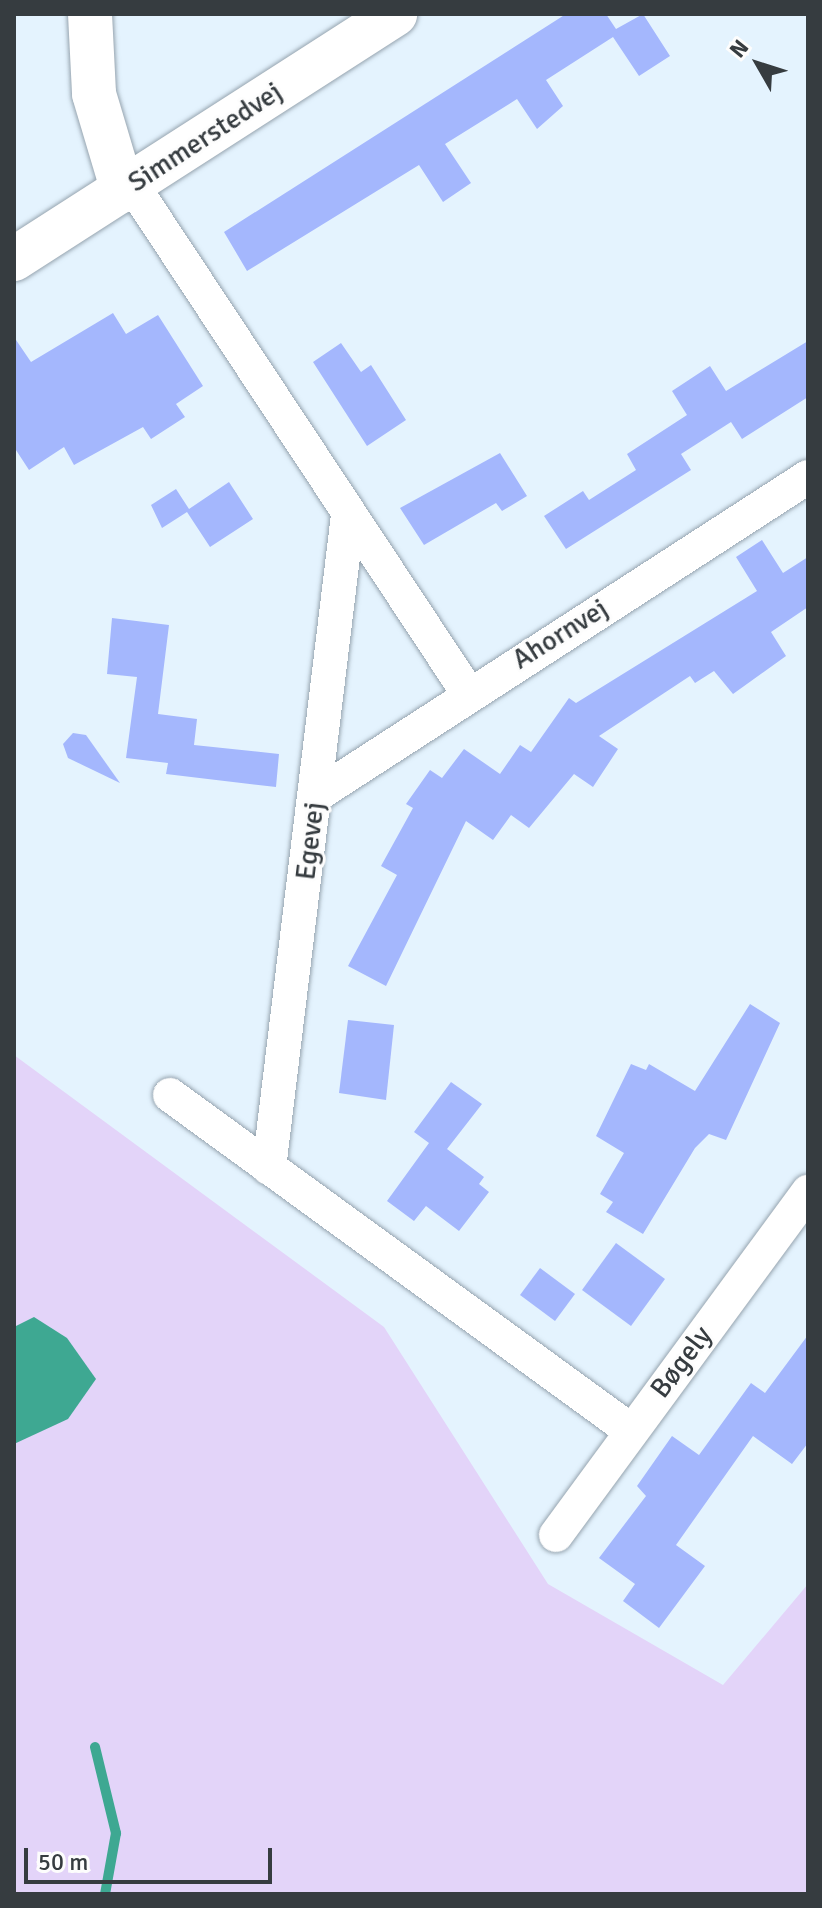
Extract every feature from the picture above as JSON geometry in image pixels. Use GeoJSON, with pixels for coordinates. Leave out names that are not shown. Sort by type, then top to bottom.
{"type":"FeatureCollection","features":[{"type":"Feature","properties":{"kind":"street"},"geometry":{"type":"LineString","coordinates":[[90,14],[94,94],[127,187],[468,693]]}},
{"type":"Feature","properties":{"kind":"street","name":"Simmerstedvej"},"geometry":{"type":"LineString","coordinates":[[14,259],[395,14]]}},
{"type":"Feature","properties":{"kind":"street","name":"Ahornvej"},"geometry":{"type":"LineString","coordinates":[[315,796],[468,693],[808,477]]}},
{"type":"Feature","properties":{"kind":"street","name":"Egevej"},"geometry":{"type":"LineString","coordinates":[[269,1168],[348,515]]}},
{"type":"Feature","properties":{"kind":"street"},"geometry":{"type":"LineString","coordinates":[[170,1095],[630,1430]]}},
{"type":"Feature","properties":{"kind":"street","name":"Bøgely"},"geometry":{"type":"LineString","coordinates":[[556,1535],[630,1430],[808,1192]]}},
{"type":"Feature","properties":{"kind":"shaded area"},"geometry":{"type":"Polygon","coordinates":[[[14,1055],[384,1327],[548,1584],[723,1685],[808,1584],[808,1894],[14,1894],[14,1055]]]}},
{"type":"Feature","properties":{"kind":"shaded area"},"geometry":{"type":"Polygon","coordinates":[[[34,1317],[67,1338],[96,1379],[68,1419],[14,1444],[14,1327],[34,1317]]]}},
{"type":"Feature","properties":{"kind":"building"},"geometry":{"type":"Polygon","coordinates":[[[566,14],[606,14],[616,29],[643,14],[670,56],[639,76],[613,37],[546,80],[563,106],[537,129],[517,99],[445,144],[471,183],[443,202],[419,165],[247,271],[224,232],[566,14]]]}},
{"type":"Feature","properties":{"kind":"building"},"geometry":{"type":"Polygon","coordinates":[[[113,313],[126,334],[158,315],[203,386],[176,404],[185,417],[151,439],[143,427],[74,465],[64,447],[29,470],[14,447],[14,337],[31,362],[113,313]]]}},
{"type":"Feature","properties":{"kind":"building"},"geometry":{"type":"Polygon","coordinates":[[[808,341],[808,397],[742,439],[731,422],[681,454],[691,470],[566,549],[544,516],[583,491],[589,500],[636,470],[627,454],[687,415],[672,391],[710,366],[726,391],[808,341]]]}},
{"type":"Feature","properties":{"kind":"building"},"geometry":{"type":"Polygon","coordinates":[[[341,343],[361,372],[371,365],[406,420],[367,446],[313,362],[341,343]]]}},
{"type":"Feature","properties":{"kind":"building"},"geometry":{"type":"Polygon","coordinates":[[[500,453],[527,496],[502,511],[496,503],[424,545],[400,508],[500,453]]]}},
{"type":"Feature","properties":{"kind":"building"},"geometry":{"type":"Polygon","coordinates":[[[229,482],[253,519],[210,547],[187,512],[162,528],[151,505],[176,489],[189,509],[229,482]]]}},
{"type":"Feature","properties":{"kind":"building"},"geometry":{"type":"Polygon","coordinates":[[[762,540],[783,573],[808,557],[808,607],[771,632],[786,656],[733,694],[714,671],[695,683],[690,676],[599,736],[618,749],[593,787],[574,774],[529,828],[511,815],[493,840],[466,821],[386,986],[348,966],[397,875],[381,866],[413,808],[406,804],[430,770],[442,778],[464,749],[500,774],[520,745],[531,752],[569,698],[576,703],[757,591],[736,557],[762,540]]]}},
{"type":"Feature","properties":{"kind":"building"},"geometry":{"type":"Polygon","coordinates":[[[112,618],[169,625],[158,714],[197,719],[194,745],[279,754],[276,787],[166,774],[168,763],[126,758],[137,677],[107,674],[112,618]]]}},
{"type":"Feature","properties":{"kind":"building"},"geometry":{"type":"Polygon","coordinates":[[[73,733],[86,735],[120,783],[68,758],[63,744],[73,733]]]}},
{"type":"Feature","properties":{"kind":"building"},"geometry":{"type":"Polygon","coordinates":[[[750,1004],[780,1023],[726,1140],[709,1134],[695,1148],[643,1234],[606,1212],[613,1202],[600,1194],[624,1153],[596,1136],[631,1064],[646,1070],[649,1064],[695,1091],[750,1004]]]}},
{"type":"Feature","properties":{"kind":"building"},"geometry":{"type":"Polygon","coordinates":[[[348,1020],[394,1025],[386,1100],[339,1093],[348,1020]]]}},
{"type":"Feature","properties":{"kind":"building"},"geometry":{"type":"Polygon","coordinates":[[[451,1082],[482,1104],[447,1149],[484,1177],[479,1184],[489,1192],[459,1231],[426,1206],[414,1221],[387,1201],[429,1143],[414,1132],[451,1082]]]}},
{"type":"Feature","properties":{"kind":"building"},"geometry":{"type":"Polygon","coordinates":[[[616,1243],[665,1279],[631,1326],[582,1290],[616,1243]]]}},
{"type":"Feature","properties":{"kind":"building"},"geometry":{"type":"Polygon","coordinates":[[[540,1268],[575,1294],[555,1321],[520,1295],[540,1268]]]}},
{"type":"Feature","properties":{"kind":"building"},"geometry":{"type":"Polygon","coordinates":[[[808,1335],[808,1443],[792,1464],[753,1436],[676,1545],[705,1566],[659,1628],[623,1601],[635,1584],[599,1558],[646,1496],[637,1486],[672,1436],[699,1455],[751,1383],[765,1393],[808,1335]]]}},
{"type":"Feature","properties":{"kind":"waterway"},"geometry":{"type":"LineString","coordinates":[[95,1747],[116,1833],[105,1894]]}}]}
